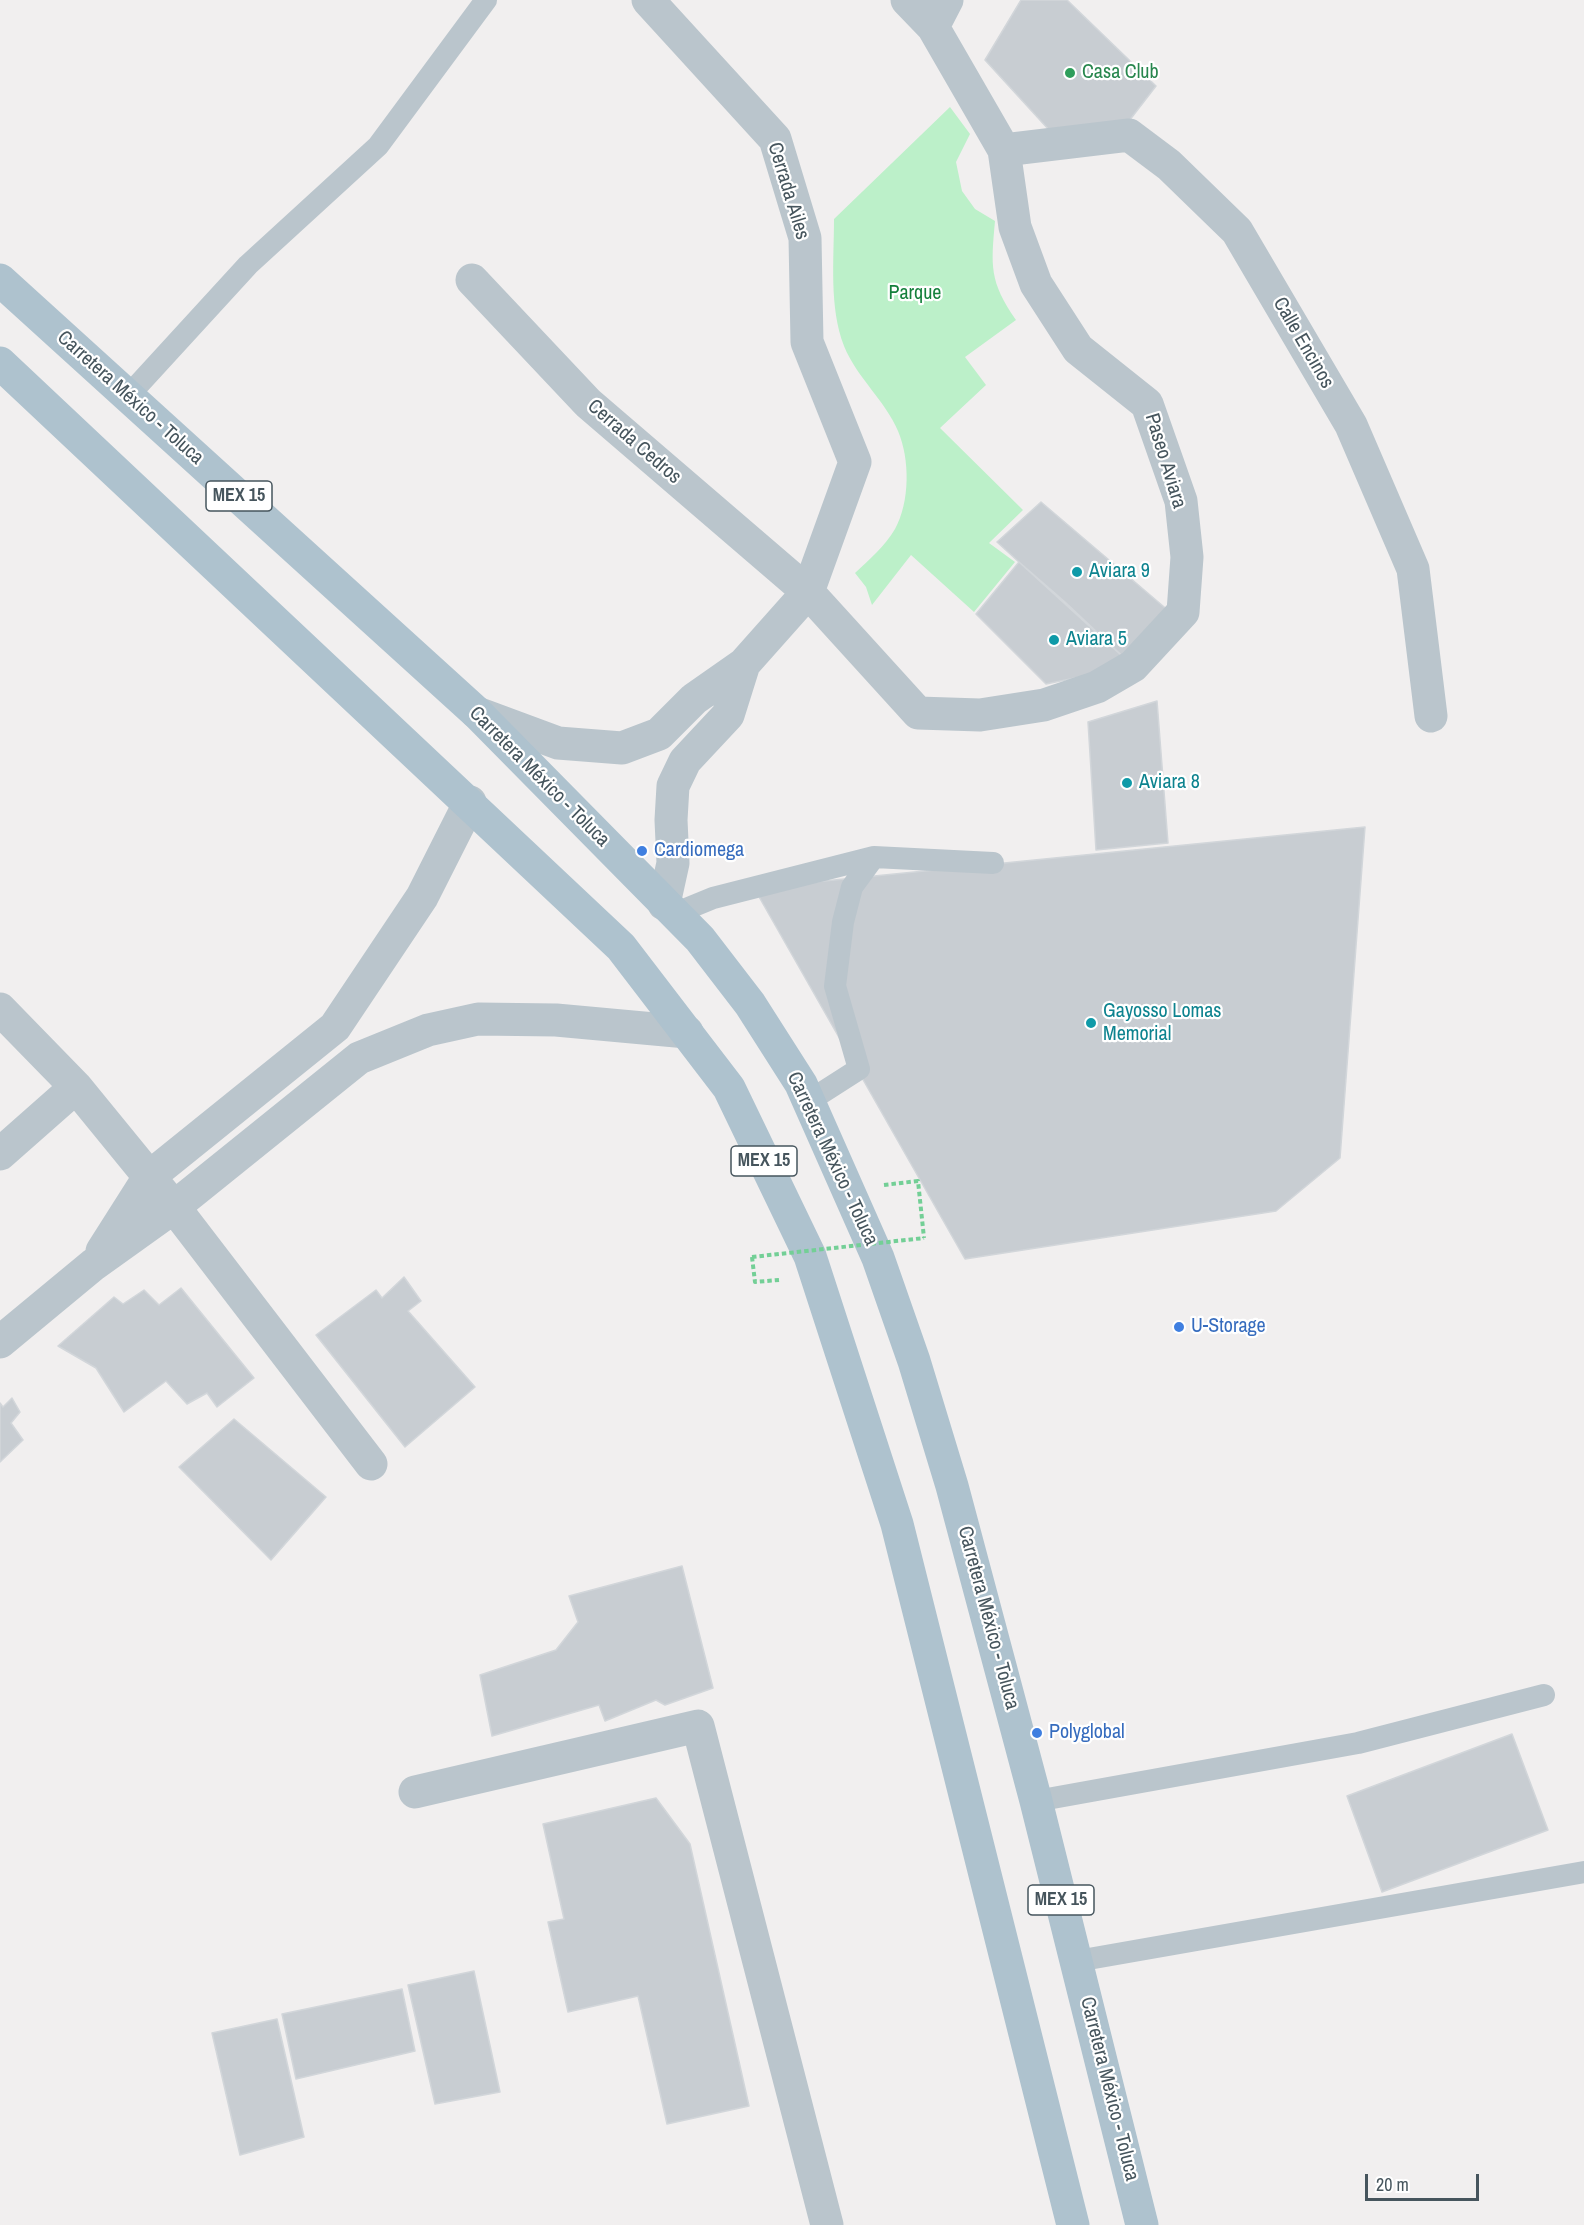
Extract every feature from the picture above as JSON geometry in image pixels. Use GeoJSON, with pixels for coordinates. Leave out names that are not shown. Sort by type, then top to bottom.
{"type":"FeatureCollection","features":[{"type":"Feature","properties":{"kind":"main road","name":"Carretera México - Toluca"},"geometry":{"type":"LineString","coordinates":[[0,280],[477,713],[700,939],[750,1004],[801,1084],[878,1258],[914,1361],[958,1509],[1036,1801],[1142,2225]]}},
{"type":"Feature","properties":{"kind":"main road","name":"MEX 15"},"geometry":{"type":"LineString","coordinates":[[0,363],[470,802],[621,947],[729,1088],[817,1275],[897,1524],[1073,2225]]}},
{"type":"Feature","properties":{"kind":"street","name":"Cerrada Ailes"},"geometry":{"type":"LineString","coordinates":[[648,0],[775,140],[805,238],[807,342],[855,462],[808,592]]}},
{"type":"Feature","properties":{"kind":"street"},"geometry":{"type":"LineString","coordinates":[[908,0],[940,14],[1004,150]]}},
{"type":"Feature","properties":{"kind":"street","name":"Calle Encinos"},"geometry":{"type":"LineString","coordinates":[[1004,150],[1129,135],[1169,165],[1237,231],[1351,425],[1413,569],[1431,716]]}},
{"type":"Feature","properties":{"kind":"street","name":"Paseo Aviara"},"geometry":{"type":"LineString","coordinates":[[808,592],[918,713],[980,715],[1044,705],[1097,687],[1132,666],[1183,612],[1187,557],[1181,501],[1147,404],[1078,349],[1036,284],[1015,227],[1004,150]]}},
{"type":"Feature","properties":{"kind":"street","name":"Cerrada Cedros"},"geometry":{"type":"LineString","coordinates":[[472,280],[588,403],[808,592]]}},
{"type":"Feature","properties":{"kind":"street"},"geometry":{"type":"LineString","coordinates":[[477,713],[558,743],[622,748],[659,734],[694,699],[744,664],[808,592]]}},
{"type":"Feature","properties":{"kind":"street"},"geometry":{"type":"LineString","coordinates":[[669,909],[673,862],[670,820],[673,786],[685,760],[728,715],[744,664]]}},
{"type":"Feature","properties":{"kind":"street"},"geometry":{"type":"LineString","coordinates":[[93,1265],[149,1177],[335,1027],[422,897],[470,802]]}},
{"type":"Feature","properties":{"kind":"street"},"geometry":{"type":"LineString","coordinates":[[0,1009],[76,1087],[174,1208],[371,1464]]}},
{"type":"Feature","properties":{"kind":"street"},"geometry":{"type":"LineString","coordinates":[[0,1341],[93,1265],[174,1208],[359,1058],[428,1030],[478,1019],[555,1020],[687,1032]]}},
{"type":"Feature","properties":{"kind":"street"},"geometry":{"type":"LineString","coordinates":[[0,1154],[76,1087]]}},
{"type":"Feature","properties":{"kind":"street"},"geometry":{"type":"LineString","coordinates":[[415,1792],[698,1726],[827,2225]]}},
{"type":"Feature","properties":{"kind":"lane"},"geometry":{"type":"LineString","coordinates":[[128,396],[248,265],[378,146],[486,0]]}},
{"type":"Feature","properties":{"kind":"lane"},"geometry":{"type":"LineString","coordinates":[[809,1101],[859,1069],[835,986],[843,922],[852,887],[874,857]]}},
{"type":"Feature","properties":{"kind":"lane"},"geometry":{"type":"LineString","coordinates":[[669,909],[874,857],[993,863]]}},
{"type":"Feature","properties":{"kind":"lane"},"geometry":{"type":"LineString","coordinates":[[1036,1801],[1358,1743],[1544,1695]]}},
{"type":"Feature","properties":{"kind":"lane"},"geometry":{"type":"LineString","coordinates":[[1077,1961],[1584,1872]]}},
{"type":"Feature","properties":{"kind":"path"},"geometry":{"type":"LineString","coordinates":[[755,1282],[752,1257],[924,1238],[918,1181]]}},
{"type":"Feature","properties":{"kind":"green space","name":"Parque"},"geometry":{"type":"Polygon","coordinates":[[[950,107],[970,134],[956,162],[962,191],[975,209],[995,221],[993,262],[996,283],[1016,320],[965,357],[986,385],[940,428],[1023,510],[989,543],[1015,562],[974,612],[911,555],[872,605],[866,587],[855,573],[882,547],[895,529],[906,494],[907,480],[905,454],[898,431],[844,346],[836,315],[833,283],[834,219],[950,107]]]}},
{"type":"Feature","properties":{"kind":"building","name":"Casa Club"},"geometry":{"type":"Polygon","coordinates":[[[1021,0],[1067,0],[1156,86],[1122,130],[1061,143],[985,60],[1021,0]]]}},
{"type":"Feature","properties":{"kind":"building","name":"Aviara 9"},"geometry":{"type":"Polygon","coordinates":[[[1041,502],[1177,618],[1133,666],[997,542],[1041,502]]]}},
{"type":"Feature","properties":{"kind":"building","name":"Aviara 5"},"geometry":{"type":"Polygon","coordinates":[[[1019,562],[1133,666],[1046,684],[976,614],[1019,562]]]}},
{"type":"Feature","properties":{"kind":"building","name":"Aviara 8"},"geometry":{"type":"Polygon","coordinates":[[[1157,701],[1168,843],[1096,850],[1088,722],[1157,701]]]}},
{"type":"Feature","properties":{"kind":"building","name":"Gayosso Lomas Memorial"},"geometry":{"type":"Polygon","coordinates":[[[1365,827],[1340,1158],[1276,1211],[965,1259],[754,888],[1365,827]]]}},
{"type":"Feature","properties":{"kind":"building"},"geometry":{"type":"Polygon","coordinates":[[[404,1277],[421,1301],[408,1311],[475,1387],[405,1447],[316,1335],[376,1290],[382,1298],[404,1277]]]}},
{"type":"Feature","properties":{"kind":"building"},"geometry":{"type":"Polygon","coordinates":[[[181,1288],[254,1378],[217,1407],[207,1393],[187,1404],[166,1381],[124,1412],[96,1368],[58,1346],[114,1297],[123,1304],[144,1290],[159,1305],[181,1288]]]}},
{"type":"Feature","properties":{"kind":"building"},"geometry":{"type":"Polygon","coordinates":[[[12,1398],[20,1412],[11,1423],[23,1440],[0,1462],[0,1403],[3,1407],[12,1398]]]}},
{"type":"Feature","properties":{"kind":"building"},"geometry":{"type":"Polygon","coordinates":[[[234,1419],[326,1497],[271,1560],[179,1467],[234,1419]]]}},
{"type":"Feature","properties":{"kind":"building"},"geometry":{"type":"Polygon","coordinates":[[[682,1566],[713,1688],[665,1705],[656,1700],[605,1721],[599,1705],[492,1736],[480,1675],[556,1650],[578,1622],[569,1596],[682,1566]]]}},
{"type":"Feature","properties":{"kind":"building"},"geometry":{"type":"Polygon","coordinates":[[[1512,1734],[1548,1830],[1382,1892],[1347,1796],[1512,1734]]]}},
{"type":"Feature","properties":{"kind":"building"},"geometry":{"type":"Polygon","coordinates":[[[656,1798],[690,1844],[749,2106],[667,2124],[638,1996],[568,2012],[548,1922],[564,1919],[543,1824],[656,1798]]]}},
{"type":"Feature","properties":{"kind":"building"},"geometry":{"type":"Polygon","coordinates":[[[474,1971],[500,2092],[435,2104],[408,1985],[474,1971]]]}},
{"type":"Feature","properties":{"kind":"building"},"geometry":{"type":"Polygon","coordinates":[[[402,1989],[415,2051],[296,2079],[282,2014],[402,1989]]]}},
{"type":"Feature","properties":{"kind":"building"},"geometry":{"type":"Polygon","coordinates":[[[277,2019],[304,2137],[240,2155],[212,2033],[277,2019]]]}},
{"type":"Feature","properties":{"kind":"place","name":"Casa Club"},"geometry":{"type":"Point","coordinates":[1070,73]}},
{"type":"Feature","properties":{"kind":"place","name":"Aviara 9"},"geometry":{"type":"Point","coordinates":[1077,572]}},
{"type":"Feature","properties":{"kind":"place","name":"Aviara 5"},"geometry":{"type":"Point","coordinates":[1054,640]}},
{"type":"Feature","properties":{"kind":"place","name":"Aviara 8"},"geometry":{"type":"Point","coordinates":[1127,783]}},
{"type":"Feature","properties":{"kind":"place","name":"Cardiomega"},"geometry":{"type":"Point","coordinates":[642,851]}},
{"type":"Feature","properties":{"kind":"place","name":"Gayosso Lomas Memorial"},"geometry":{"type":"Point","coordinates":[1091,1023]}},
{"type":"Feature","properties":{"kind":"place","name":"U-Storage"},"geometry":{"type":"Point","coordinates":[1179,1327]}},
{"type":"Feature","properties":{"kind":"place","name":"Polyglobal"},"geometry":{"type":"Point","coordinates":[1037,1733]}}]}
